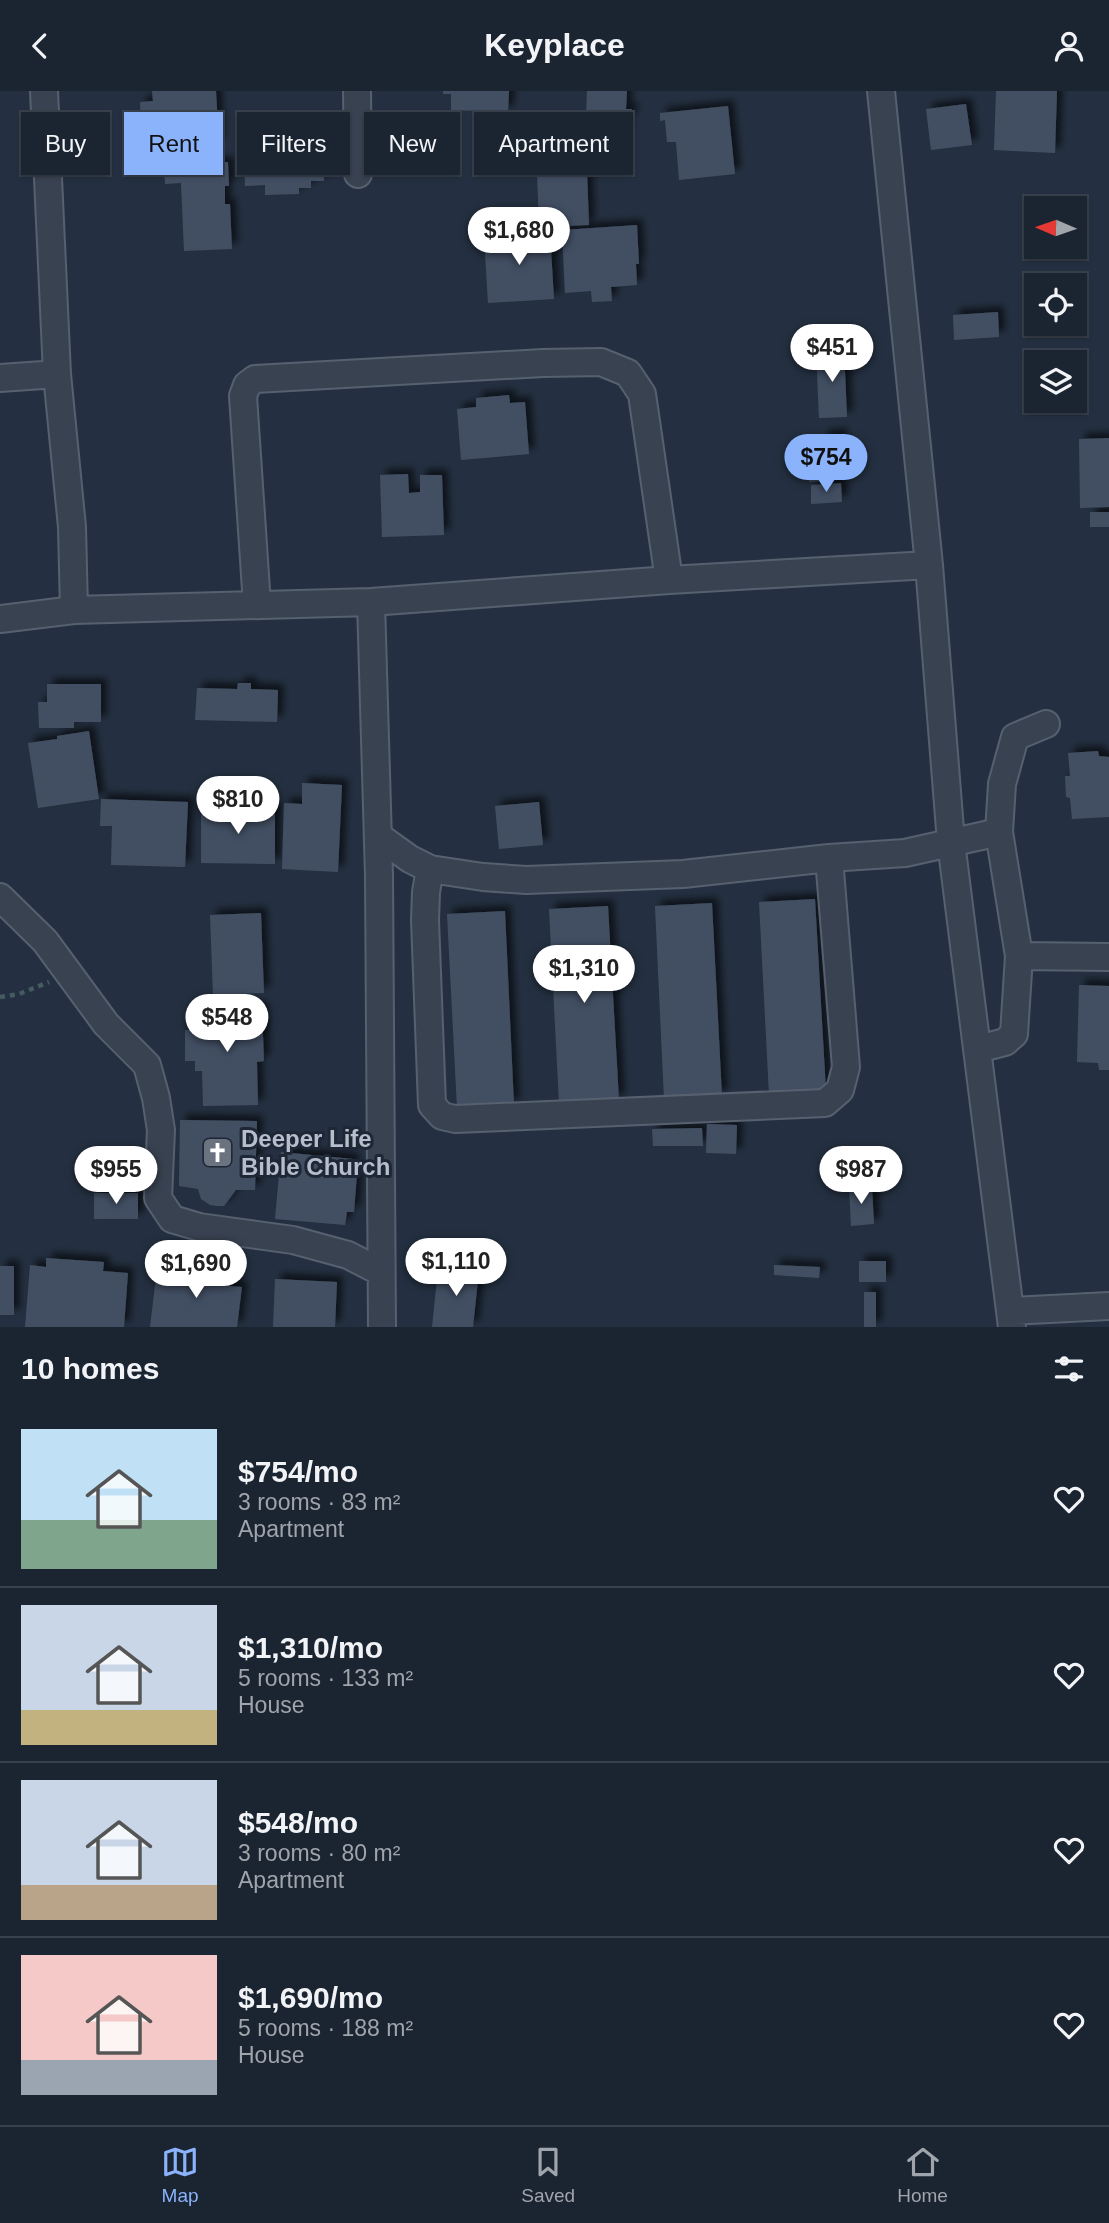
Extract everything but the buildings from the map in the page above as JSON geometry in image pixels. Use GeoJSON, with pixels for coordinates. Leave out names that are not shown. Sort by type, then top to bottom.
{"type":"FeatureCollection","features":[{"type":"Feature","properties":{"kind":"street"},"geometry":{"type":"LineString","coordinates":[[44,91],[57,375],[72,527],[74,610]]}},
{"type":"Feature","properties":{"kind":"street"},"geometry":{"type":"LineString","coordinates":[[357,91],[359,174]]}},
{"type":"Feature","properties":{"kind":"street"},"geometry":{"type":"LineString","coordinates":[[881,91],[929,565],[951,842],[1011,1319],[1109,1306]]}},
{"type":"Feature","properties":{"kind":"street"},"geometry":{"type":"LineString","coordinates":[[257,605],[243,395],[247,385],[255,379],[601,362],[628,373],[642,394],[669,580]]}},
{"type":"Feature","properties":{"kind":"street"},"geometry":{"type":"LineString","coordinates":[[0,378],[57,375]]}},
{"type":"Feature","properties":{"kind":"street"},"geometry":{"type":"LineString","coordinates":[[0,619],[74,610],[371,602],[669,580],[929,565]]}},
{"type":"Feature","properties":{"kind":"street"},"geometry":{"type":"LineString","coordinates":[[371,602],[378,836],[382,1327]]}},
{"type":"Feature","properties":{"kind":"street"},"geometry":{"type":"LineString","coordinates":[[978,1049],[1005,1042],[1014,1034],[1019,956],[999,832],[1002,784],[1015,737],[1046,724]]}},
{"type":"Feature","properties":{"kind":"street"},"geometry":{"type":"LineString","coordinates":[[378,836],[410,859],[430,869],[526,880],[683,874],[829,858],[905,853],[999,832]]}},
{"type":"Feature","properties":{"kind":"street"},"geometry":{"type":"LineString","coordinates":[[430,869],[425,920],[432,1105],[442,1116],[455,1119],[825,1103],[840,1090],[846,1067],[829,858]]}},
{"type":"Feature","properties":{"kind":"street"},"geometry":{"type":"LineString","coordinates":[[0,897],[45,941],[106,1024],[147,1065],[161,1130],[158,1198],[172,1219],[199,1227],[293,1240],[348,1255],[381,1272]]}},
{"type":"Feature","properties":{"kind":"street"},"geometry":{"type":"LineString","coordinates":[[1019,956],[1109,957]]}},
{"type":"Feature","properties":{"kind":"path"},"geometry":{"type":"LineString","coordinates":[[0,997],[19,994],[71,977]]}},
{"type":"Feature","properties":{"kind":"place","name":"Deeper Life Bible Church"},"geometry":{"type":"Point","coordinates":[218,1153]}}]}
